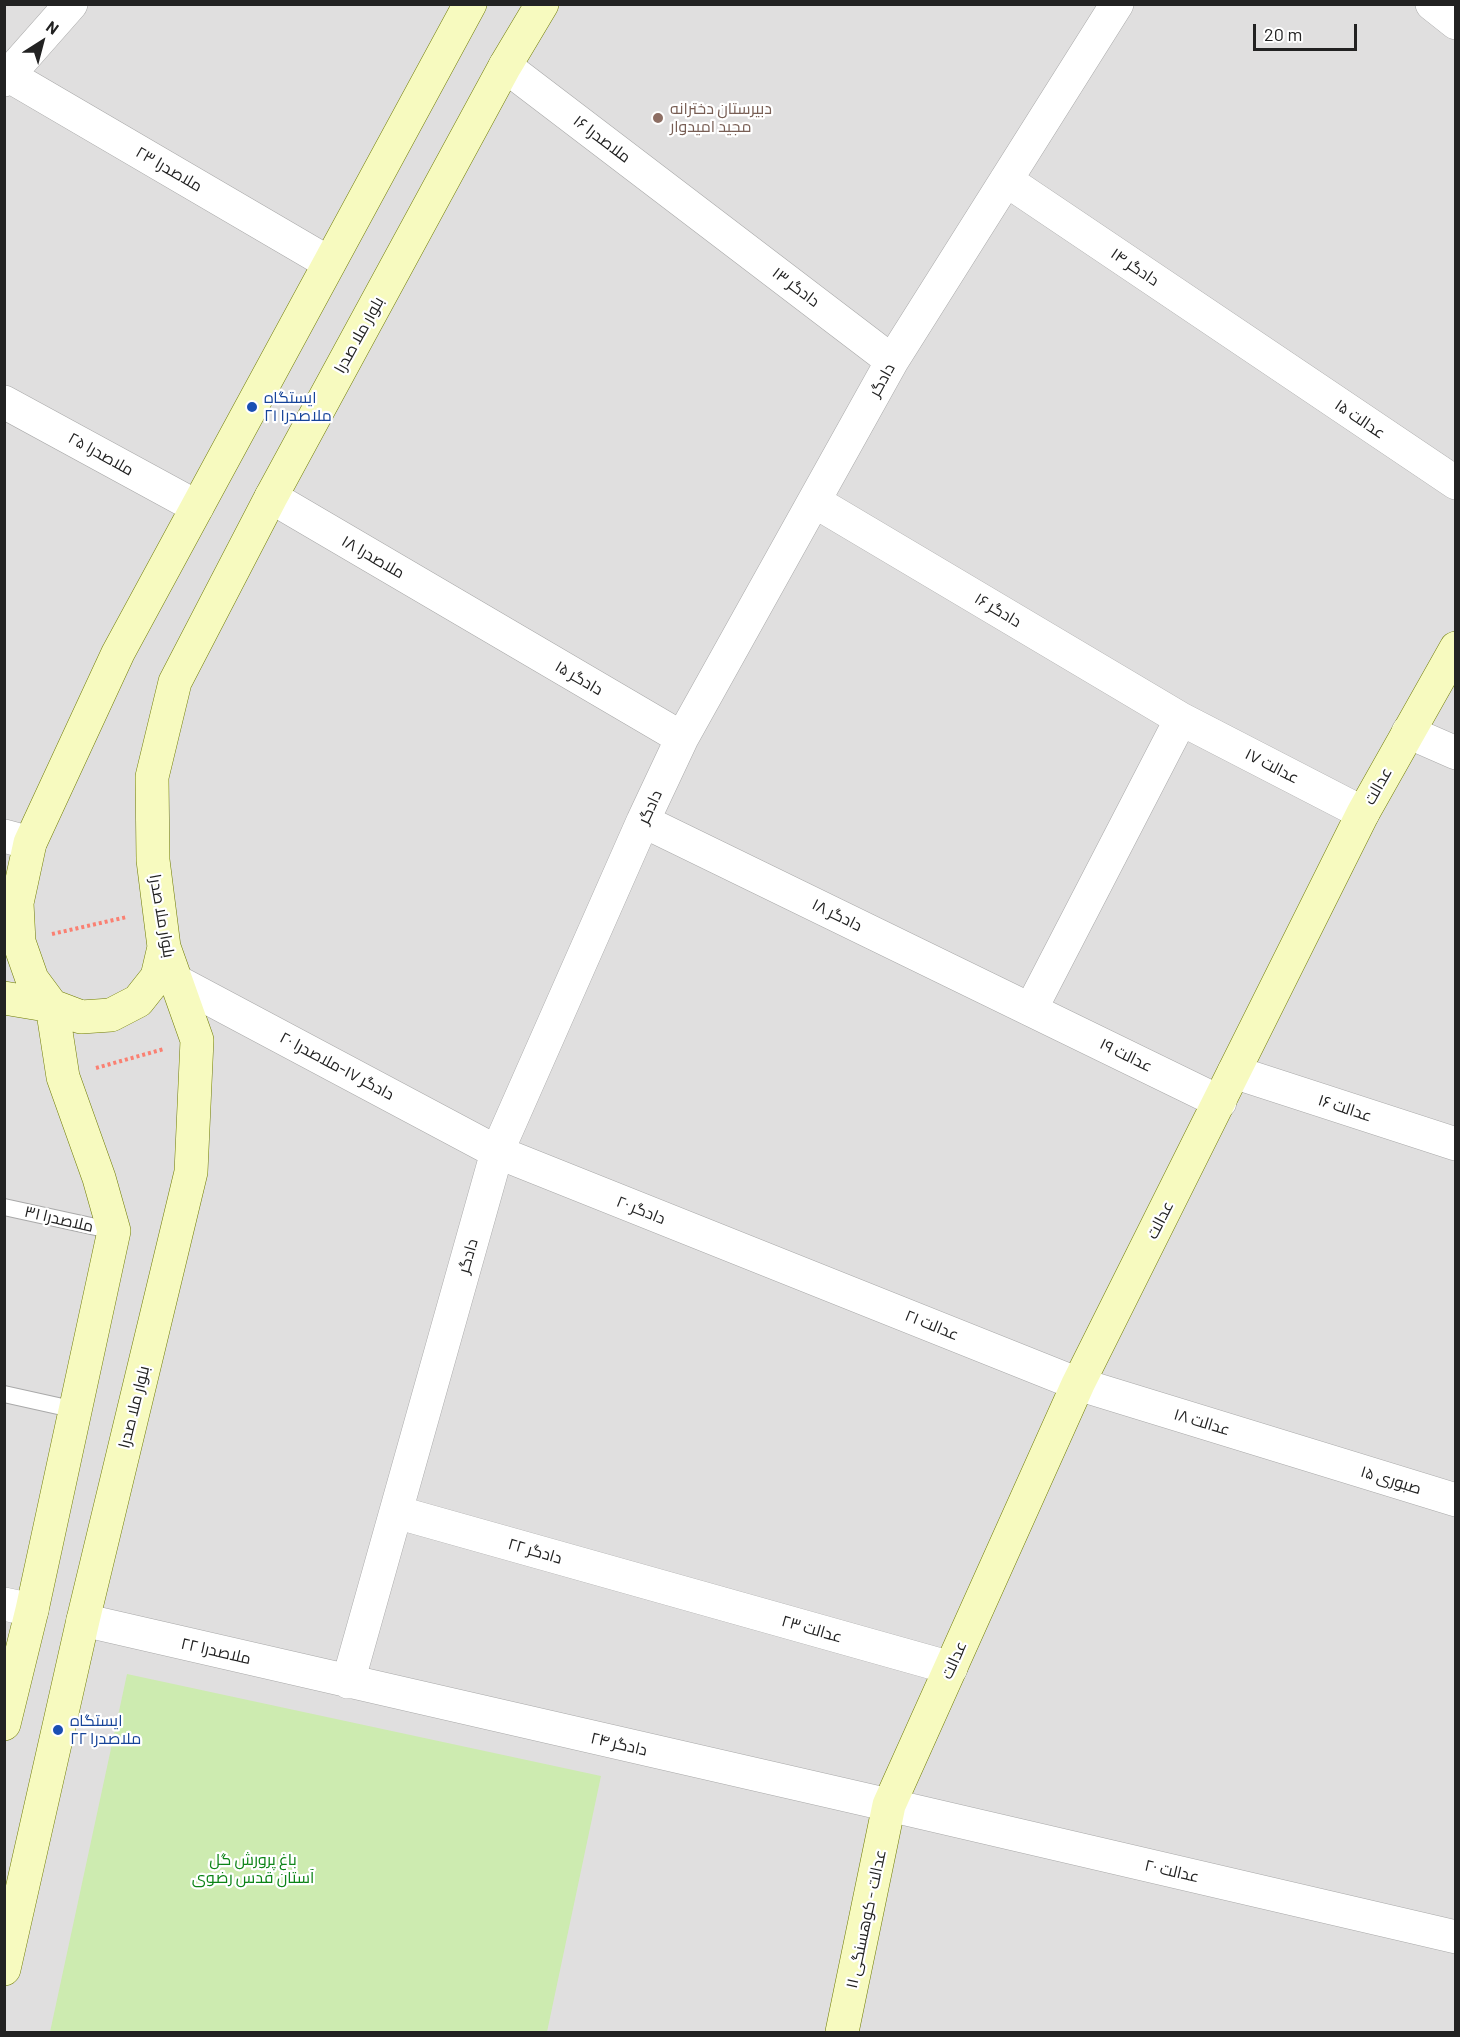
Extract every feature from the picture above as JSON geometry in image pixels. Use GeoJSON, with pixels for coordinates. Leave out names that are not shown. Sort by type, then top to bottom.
{"type":"FeatureCollection","features":[{"type":"Feature","properties":{"kind":"main road","name":"بلوار ملا صدرا"},"geometry":{"type":"LineString","coordinates":[[4,1969],[83,1620],[191,1172],[197,1040],[164,947],[153,860],[152,777],[175,682],[271,497],[505,66],[542,4]]}},
{"type":"Feature","properties":{"kind":"main road"},"geometry":{"type":"LineString","coordinates":[[4,1724],[19,1607],[76,1410],[114,1231],[99,1178],[63,1077],[52,1006],[32,979],[19,942],[11,907],[17,840],[329,263],[460,8]]}},
{"type":"Feature","properties":{"kind":"main road","name":"عدالت"},"geometry":{"type":"LineString","coordinates":[[889,1805],[1078,1383],[1363,813],[1455,648]]}},
{"type":"Feature","properties":{"kind":"main road"},"geometry":{"type":"LineString","coordinates":[[4,998],[52,1006],[81,1017],[111,1015],[138,1001],[157,977],[164,947]]}},
{"type":"Feature","properties":{"kind":"main road"},"geometry":{"type":"LineString","coordinates":[[19,1607],[83,1620]]}},
{"type":"Feature","properties":{"kind":"main road","name":"عدالت - کوهسنگی ۱۱"},"geometry":{"type":"LineString","coordinates":[[842,2032],[889,1805]]}},
{"type":"Feature","properties":{"kind":"street"},"geometry":{"type":"LineString","coordinates":[[6,76],[70,4]]}},
{"type":"Feature","properties":{"kind":"street","name":"دادگر"},"geometry":{"type":"LineString","coordinates":[[348,1682],[497,1152],[643,821],[682,738],[892,361],[1117,4]]}},
{"type":"Feature","properties":{"kind":"street"},"geometry":{"type":"LineString","coordinates":[[1432,4],[1455,22]]}},
{"type":"Feature","properties":{"kind":"street","name":"ملاصدرا ۱۶"},"geometry":{"type":"LineString","coordinates":[[505,66],[699,213]]}},
{"type":"Feature","properties":{"kind":"street","name":"ملاصدرا ۲۳"},"geometry":{"type":"LineString","coordinates":[[6,76],[329,263]]}},
{"type":"Feature","properties":{"kind":"street","name":"دادگر ۱۴"},"geometry":{"type":"LineString","coordinates":[[1006,180],[1264,354]]}},
{"type":"Feature","properties":{"kind":"street","name":"دادگر ۱۳"},"geometry":{"type":"LineString","coordinates":[[699,213],[892,361]]}},
{"type":"Feature","properties":{"kind":"street","name":"عدالت ۱۵"},"geometry":{"type":"LineString","coordinates":[[1264,354],[1455,483]]}},
{"type":"Feature","properties":{"kind":"street","name":"ملاصدرا ۲۵"},"geometry":{"type":"LineString","coordinates":[[4,402],[197,507]]}},
{"type":"Feature","properties":{"kind":"street","name":"ملاصدرا ۱۸"},"geometry":{"type":"LineString","coordinates":[[271,497],[475,617]]}},
{"type":"Feature","properties":{"kind":"street","name":"دادگر ۱۶"},"geometry":{"type":"LineString","coordinates":[[814,501],[1181,719]]}},
{"type":"Feature","properties":{"kind":"street","name":"دادگر ۱۵"},"geometry":{"type":"LineString","coordinates":[[475,617],[682,738]]}},
{"type":"Feature","properties":{"kind":"street"},"geometry":{"type":"LineString","coordinates":[[1031,1009],[1181,719]]}},
{"type":"Feature","properties":{"kind":"street","name":"عدالت ۱۷"},"geometry":{"type":"LineString","coordinates":[[1181,719],[1363,813]]}},
{"type":"Feature","properties":{"kind":"street"},"geometry":{"type":"LineString","coordinates":[[1408,732],[1455,753]]}},
{"type":"Feature","properties":{"kind":"street","name":"دادگر ۱۸"},"geometry":{"type":"LineString","coordinates":[[643,821],[1031,1009]]}},
{"type":"Feature","properties":{"kind":"street","name":"دادگر ۱۷-ملاصدرا ۲۰"},"geometry":{"type":"LineString","coordinates":[[176,981],[497,1152]]}},
{"type":"Feature","properties":{"kind":"street","name":"عدالت ۱۹"},"geometry":{"type":"LineString","coordinates":[[1031,1009],[1220,1102]]}},
{"type":"Feature","properties":{"kind":"street","name":"عدالت ۱۶"},"geometry":{"type":"LineString","coordinates":[[1234,1072],[1455,1144]]}},
{"type":"Feature","properties":{"kind":"street","name":"دادگر ۲۰"},"geometry":{"type":"LineString","coordinates":[[497,1152],[786,1268]]}},
{"type":"Feature","properties":{"kind":"street","name":"عدالت ۲۱"},"geometry":{"type":"LineString","coordinates":[[786,1268],[1078,1383]]}},
{"type":"Feature","properties":{"kind":"street","name":"عدالت ۱۸"},"geometry":{"type":"LineString","coordinates":[[1078,1383],[1327,1460]]}},
{"type":"Feature","properties":{"kind":"street","name":"صبوری ۱۵"},"geometry":{"type":"LineString","coordinates":[[1327,1460],[1455,1500]]}},
{"type":"Feature","properties":{"kind":"street","name":"دادگر ۲۲"},"geometry":{"type":"LineString","coordinates":[[396,1512],[674,1590]]}},
{"type":"Feature","properties":{"kind":"street","name":"عدالت ۲۳"},"geometry":{"type":"LineString","coordinates":[[674,1590],[951,1668]]}},
{"type":"Feature","properties":{"kind":"street","name":"ملاصدرا ۲۲"},"geometry":{"type":"LineString","coordinates":[[83,1620],[348,1682]]}},
{"type":"Feature","properties":{"kind":"street","name":"دادگر ۲۴"},"geometry":{"type":"LineString","coordinates":[[348,1682],[889,1805]]}},
{"type":"Feature","properties":{"kind":"street","name":"عدالت ۲۰"},"geometry":{"type":"LineString","coordinates":[[889,1805],[1455,1937]]}},
{"type":"Feature","properties":{"kind":"lane","name":"ملاصدرا ۳۱"},"geometry":{"type":"LineString","coordinates":[[4,1207],[114,1231]]}},
{"type":"Feature","properties":{"kind":"lane"},"geometry":{"type":"LineString","coordinates":[[4,1394],[76,1410]]}},
{"type":"Feature","properties":{"kind":"path"},"geometry":{"type":"LineString","coordinates":[[19,942],[159,910]]}},
{"type":"Feature","properties":{"kind":"path"},"geometry":{"type":"LineString","coordinates":[[63,1077],[197,1040]]}},
{"type":"Feature","properties":{"kind":"shaded area"},"geometry":{"type":"Polygon","coordinates":[[[5,5],[1455,5],[1455,2032],[5,2032],[5,5]]]}},
{"type":"Feature","properties":{"kind":"green space","name":"باغ پرورش گل آستان قدس رضوی"},"geometry":{"type":"Polygon","coordinates":[[[127,1674],[601,1776],[547,2032],[50,2032],[127,1674]]]}},
{"type":"Feature","properties":{"kind":"place","name":"دبیرستان دخترانه مجید امیدوار"},"geometry":{"type":"Point","coordinates":[658,118]}},
{"type":"Feature","properties":{"kind":"place","name":"ایستگاه ملاصدرا ۲۱"},"geometry":{"type":"Point","coordinates":[252,407]}},
{"type":"Feature","properties":{"kind":"place","name":"ایستگاه ملاصدرا ۲۲"},"geometry":{"type":"Point","coordinates":[58,1730]}}]}
